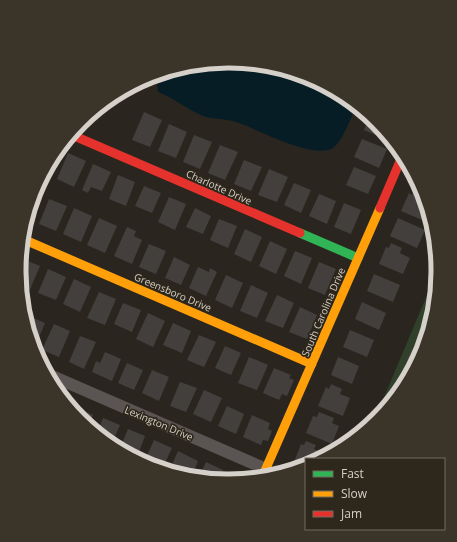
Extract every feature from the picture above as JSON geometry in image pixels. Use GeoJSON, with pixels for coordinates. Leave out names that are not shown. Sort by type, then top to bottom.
{"type":"FeatureCollection","features":[{"type":"Feature","properties":{"kind":"street","name":"Charlotte Drive"},"geometry":{"type":"LineString","coordinates":[[76,137],[358,258]]}},
{"type":"Feature","properties":{"kind":"street","name":"South Carolina Drive"},"geometry":{"type":"LineString","coordinates":[[265,470],[400,162]]}},
{"type":"Feature","properties":{"kind":"street","name":"Greensboro Drive"},"geometry":{"type":"LineString","coordinates":[[28,242],[312,364]]}},
{"type":"Feature","properties":{"kind":"street","name":"Lexington Drive"},"geometry":{"type":"LineString","coordinates":[[57,378],[264,471]]}},
{"type":"Feature","properties":{"kind":"green space"},"geometry":{"type":"Polygon","coordinates":[[[431,287],[427,311],[416,348],[397,384],[381,405],[431,287]]]}},
{"type":"Feature","properties":{"kind":"water"},"geometry":{"type":"Polygon","coordinates":[[[228,68],[255,70],[281,75],[318,89],[354,112],[345,132],[334,147],[322,151],[310,150],[284,142],[236,122],[203,116],[170,97],[158,92],[158,81],[176,75],[202,70],[228,68]]]}},
{"type":"Feature","properties":{"kind":"building"},"geometry":{"type":"Polygon","coordinates":[[[144,112],[162,120],[150,147],[132,140],[144,112]]]}},
{"type":"Feature","properties":{"kind":"building"},"geometry":{"type":"Polygon","coordinates":[[[367,123],[381,137],[364,130],[367,123]]]}},
{"type":"Feature","properties":{"kind":"building"},"geometry":{"type":"Polygon","coordinates":[[[169,124],[187,132],[176,158],[158,151],[169,124]]]}},
{"type":"Feature","properties":{"kind":"building"},"geometry":{"type":"Polygon","coordinates":[[[194,135],[212,142],[200,169],[183,162],[194,135]]]}},
{"type":"Feature","properties":{"kind":"building"},"geometry":{"type":"Polygon","coordinates":[[[362,139],[387,149],[379,168],[354,157],[362,139]]]}},
{"type":"Feature","properties":{"kind":"building"},"geometry":{"type":"Polygon","coordinates":[[[220,145],[238,152],[225,180],[208,173],[220,145]]]}},
{"type":"Feature","properties":{"kind":"building"},"geometry":{"type":"Polygon","coordinates":[[[68,153],[86,161],[74,187],[57,179],[68,153]]]}},
{"type":"Feature","properties":{"kind":"building"},"geometry":{"type":"Polygon","coordinates":[[[244,160],[262,167],[251,191],[234,184],[244,160]]]}},
{"type":"Feature","properties":{"kind":"building"},"geometry":{"type":"Polygon","coordinates":[[[93,164],[111,172],[102,191],[91,187],[88,193],[82,190],[93,164]]]}},
{"type":"Feature","properties":{"kind":"building"},"geometry":{"type":"Polygon","coordinates":[[[354,167],[376,176],[368,194],[346,185],[354,167]]]}},
{"type":"Feature","properties":{"kind":"building"},"geometry":{"type":"Polygon","coordinates":[[[269,169],[288,177],[277,202],[258,195],[269,169]]]}},
{"type":"Feature","properties":{"kind":"building"},"geometry":{"type":"Polygon","coordinates":[[[118,175],[135,182],[126,206],[109,199],[118,175]]]}},
{"type":"Feature","properties":{"kind":"building"},"geometry":{"type":"Polygon","coordinates":[[[294,183],[311,190],[301,213],[284,205],[294,183]]]}},
{"type":"Feature","properties":{"kind":"building"},"geometry":{"type":"Polygon","coordinates":[[[144,186],[161,193],[152,213],[135,206],[144,186]]]}},
{"type":"Feature","properties":{"kind":"building"},"geometry":{"type":"Polygon","coordinates":[[[414,190],[424,221],[401,211],[409,193],[412,195],[414,190]]]}},
{"type":"Feature","properties":{"kind":"building"},"geometry":{"type":"Polygon","coordinates":[[[319,194],[336,201],[327,224],[309,216],[319,194]]]}},
{"type":"Feature","properties":{"kind":"building"},"geometry":{"type":"Polygon","coordinates":[[[169,197],[186,204],[175,230],[158,222],[169,197]]]}},
{"type":"Feature","properties":{"kind":"building"},"geometry":{"type":"Polygon","coordinates":[[[49,199],[67,206],[56,231],[39,224],[49,199]]]}},
{"type":"Feature","properties":{"kind":"building"},"geometry":{"type":"Polygon","coordinates":[[[344,203],[361,210],[351,234],[334,227],[344,203]]]}},
{"type":"Feature","properties":{"kind":"building"},"geometry":{"type":"Polygon","coordinates":[[[74,208],[92,216],[81,242],[63,234],[74,208]]]}},
{"type":"Feature","properties":{"kind":"building"},"geometry":{"type":"Polygon","coordinates":[[[195,208],[211,216],[203,234],[186,227],[195,208]]]}},
{"type":"Feature","properties":{"kind":"building"},"geometry":{"type":"Polygon","coordinates":[[[99,218],[117,226],[105,253],[87,245],[99,218]]]}},
{"type":"Feature","properties":{"kind":"building"},"geometry":{"type":"Polygon","coordinates":[[[398,218],[425,230],[417,248],[390,236],[398,218]]]}},
{"type":"Feature","properties":{"kind":"building"},"geometry":{"type":"Polygon","coordinates":[[[219,219],[237,226],[228,248],[210,240],[219,219]]]}},
{"type":"Feature","properties":{"kind":"building"},"geometry":{"type":"Polygon","coordinates":[[[127,227],[136,231],[134,236],[142,240],[132,264],[114,256],[127,227]]]}},
{"type":"Feature","properties":{"kind":"building"},"geometry":{"type":"Polygon","coordinates":[[[245,229],[262,237],[251,262],[234,254],[245,229]]]}},
{"type":"Feature","properties":{"kind":"building"},"geometry":{"type":"Polygon","coordinates":[[[270,241],[287,249],[276,274],[259,266],[270,241]]]}},
{"type":"Feature","properties":{"kind":"building"},"geometry":{"type":"Polygon","coordinates":[[[391,243],[402,248],[400,253],[410,258],[403,274],[379,264],[386,247],[389,248],[391,243]]]}},
{"type":"Feature","properties":{"kind":"building"},"geometry":{"type":"Polygon","coordinates":[[[149,244],[166,251],[156,274],[139,267],[149,244]]]}},
{"type":"Feature","properties":{"kind":"building"},"geometry":{"type":"Polygon","coordinates":[[[295,251],[312,258],[301,284],[284,276],[295,251]]]}},
{"type":"Feature","properties":{"kind":"building"},"geometry":{"type":"Polygon","coordinates":[[[174,257],[190,265],[181,285],[165,278],[174,257]]]}},
{"type":"Feature","properties":{"kind":"building"},"geometry":{"type":"Polygon","coordinates":[[[26,260],[40,266],[29,292],[27,291],[26,284],[26,260]]]}},
{"type":"Feature","properties":{"kind":"building"},"geometry":{"type":"Polygon","coordinates":[[[319,262],[336,269],[325,295],[308,288],[319,262]]]}},
{"type":"Feature","properties":{"kind":"building"},"geometry":{"type":"Polygon","coordinates":[[[198,267],[209,272],[210,268],[217,272],[206,296],[189,288],[198,267]]]}},
{"type":"Feature","properties":{"kind":"building"},"geometry":{"type":"Polygon","coordinates":[[[48,269],[66,277],[56,300],[38,293],[48,269]]]}},
{"type":"Feature","properties":{"kind":"building"},"geometry":{"type":"Polygon","coordinates":[[[374,274],[400,285],[393,302],[367,291],[374,274]]]}},
{"type":"Feature","properties":{"kind":"building"},"geometry":{"type":"Polygon","coordinates":[[[226,275],[243,283],[232,308],[215,300],[226,275]]]}},
{"type":"Feature","properties":{"kind":"building"},"geometry":{"type":"Polygon","coordinates":[[[74,279],[91,287],[80,312],[63,304],[74,279]]]}},
{"type":"Feature","properties":{"kind":"building"},"geometry":{"type":"Polygon","coordinates":[[[251,285],[268,293],[257,318],[240,311],[251,285]]]}},
{"type":"Feature","properties":{"kind":"building"},"geometry":{"type":"Polygon","coordinates":[[[99,292],[116,299],[105,325],[87,318],[99,292]]]}},
{"type":"Feature","properties":{"kind":"building"},"geometry":{"type":"Polygon","coordinates":[[[277,295],[294,303],[283,328],[265,321],[277,295]]]}},
{"type":"Feature","properties":{"kind":"building"},"geometry":{"type":"Polygon","coordinates":[[[362,302],[386,313],[379,330],[355,319],[362,302]]]}},
{"type":"Feature","properties":{"kind":"building"},"geometry":{"type":"Polygon","coordinates":[[[123,303],[141,310],[132,332],[114,324],[123,303]]]}},
{"type":"Feature","properties":{"kind":"building"},"geometry":{"type":"Polygon","coordinates":[[[300,307],[317,315],[307,339],[289,332],[300,307]]]}},
{"type":"Feature","properties":{"kind":"building"},"geometry":{"type":"Polygon","coordinates":[[[148,313],[165,321],[153,347],[136,339],[148,313]]]}},
{"type":"Feature","properties":{"kind":"building"},"geometry":{"type":"Polygon","coordinates":[[[32,317],[45,323],[38,339],[32,317]]]}},
{"type":"Feature","properties":{"kind":"building"},"geometry":{"type":"Polygon","coordinates":[[[173,323],[191,331],[182,353],[163,345],[173,323]]]}},
{"type":"Feature","properties":{"kind":"building"},"geometry":{"type":"Polygon","coordinates":[[[54,324],[70,331],[59,357],[42,350],[54,324]]]}},
{"type":"Feature","properties":{"kind":"building"},"geometry":{"type":"Polygon","coordinates":[[[350,330],[374,340],[367,357],[343,347],[350,330]]]}},
{"type":"Feature","properties":{"kind":"building"},"geometry":{"type":"Polygon","coordinates":[[[199,335],[216,342],[204,367],[187,360],[199,335]]]}},
{"type":"Feature","properties":{"kind":"building"},"geometry":{"type":"Polygon","coordinates":[[[80,336],[96,342],[84,369],[69,362],[80,336]]]}},
{"type":"Feature","properties":{"kind":"building"},"geometry":{"type":"Polygon","coordinates":[[[225,346],[241,353],[231,375],[215,368],[225,346]]]}},
{"type":"Feature","properties":{"kind":"building"},"geometry":{"type":"Polygon","coordinates":[[[411,350],[414,352],[410,360],[407,359],[411,350]]]}},
{"type":"Feature","properties":{"kind":"building"},"geometry":{"type":"Polygon","coordinates":[[[105,352],[121,359],[112,381],[92,372],[96,361],[100,363],[105,352]]]}},
{"type":"Feature","properties":{"kind":"building"},"geometry":{"type":"Polygon","coordinates":[[[249,357],[268,365],[257,390],[238,383],[249,357]]]}},
{"type":"Feature","properties":{"kind":"building"},"geometry":{"type":"Polygon","coordinates":[[[338,357],[359,366],[352,384],[331,375],[338,357]]]}},
{"type":"Feature","properties":{"kind":"building"},"geometry":{"type":"Polygon","coordinates":[[[127,363],[143,370],[134,390],[118,383],[127,363]]]}},
{"type":"Feature","properties":{"kind":"building"},"geometry":{"type":"Polygon","coordinates":[[[274,368],[291,375],[289,378],[294,380],[287,396],[282,394],[279,400],[263,393],[274,368]]]}},
{"type":"Feature","properties":{"kind":"building"},"geometry":{"type":"Polygon","coordinates":[[[152,370],[169,377],[159,401],[142,393],[152,370]]]}},
{"type":"Feature","properties":{"kind":"building"},"geometry":{"type":"Polygon","coordinates":[[[180,382],[197,388],[186,412],[170,406],[180,382]]]}},
{"type":"Feature","properties":{"kind":"building"},"geometry":{"type":"Polygon","coordinates":[[[331,384],[342,389],[340,394],[350,398],[343,416],[318,406],[326,387],[329,389],[331,384]]]}},
{"type":"Feature","properties":{"kind":"building"},"geometry":{"type":"Polygon","coordinates":[[[204,390],[222,398],[211,422],[193,414],[204,390]]]}},
{"type":"Feature","properties":{"kind":"building"},"geometry":{"type":"Polygon","coordinates":[[[227,406],[244,414],[236,434],[218,426],[227,406]]]}},
{"type":"Feature","properties":{"kind":"building"},"geometry":{"type":"Polygon","coordinates":[[[80,409],[93,415],[91,420],[80,409]]]}},
{"type":"Feature","properties":{"kind":"building"},"geometry":{"type":"Polygon","coordinates":[[[319,412],[334,418],[332,423],[339,426],[332,444],[306,433],[313,416],[317,417],[319,412]]]}},
{"type":"Feature","properties":{"kind":"building"},"geometry":{"type":"Polygon","coordinates":[[[252,415],[270,423],[268,429],[272,431],[268,441],[263,440],[261,445],[243,437],[252,415]]]}},
{"type":"Feature","properties":{"kind":"building"},"geometry":{"type":"Polygon","coordinates":[[[103,418],[120,425],[114,438],[100,427],[103,418]]]}},
{"type":"Feature","properties":{"kind":"building"},"geometry":{"type":"Polygon","coordinates":[[[128,429],[145,436],[139,453],[122,443],[128,429]]]}},
{"type":"Feature","properties":{"kind":"building"},"geometry":{"type":"Polygon","coordinates":[[[154,440],[172,448],[165,464],[147,456],[154,440]]]}},
{"type":"Feature","properties":{"kind":"building"},"geometry":{"type":"Polygon","coordinates":[[[306,441],[316,445],[314,449],[320,452],[294,462],[301,444],[304,445],[306,441]]]}},
{"type":"Feature","properties":{"kind":"building"},"geometry":{"type":"Polygon","coordinates":[[[178,451],[198,461],[194,471],[172,466],[178,451]]]}},
{"type":"Feature","properties":{"kind":"building"},"geometry":{"type":"Polygon","coordinates":[[[206,462],[223,470],[221,473],[201,472],[206,462]]]}},
{"type":"Feature","properties":{"kind":"traffic: fast"},"geometry":{"type":"LineString","coordinates":[[300,233],[358,258]]}},
{"type":"Feature","properties":{"kind":"traffic: slow"},"geometry":{"type":"LineString","coordinates":[[265,470],[380,208]]}},
{"type":"Feature","properties":{"kind":"traffic: slow"},"geometry":{"type":"LineString","coordinates":[[28,242],[312,364]]}},
{"type":"Feature","properties":{"kind":"traffic: jam"},"geometry":{"type":"LineString","coordinates":[[76,137],[300,233]]}},
{"type":"Feature","properties":{"kind":"traffic: jam"},"geometry":{"type":"LineString","coordinates":[[380,208],[400,162]]}}]}
